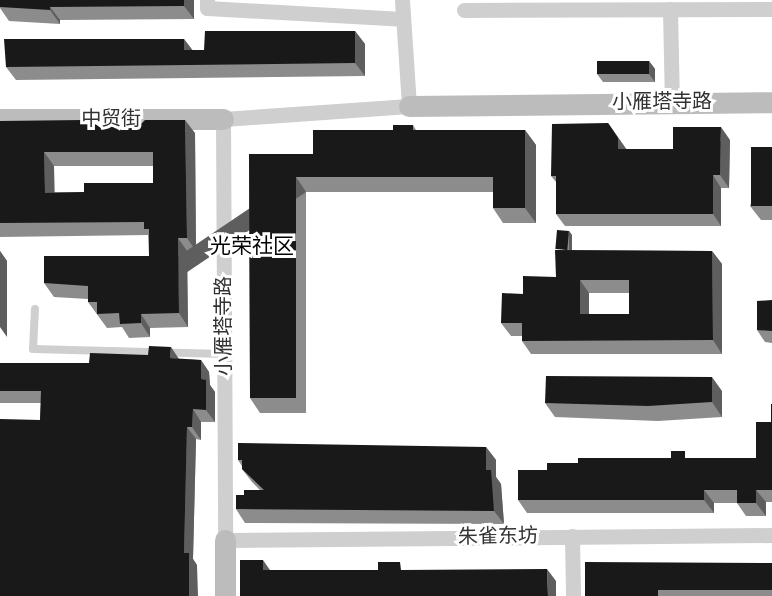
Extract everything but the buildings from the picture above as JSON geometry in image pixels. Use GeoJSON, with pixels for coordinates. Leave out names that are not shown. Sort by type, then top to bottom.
{"type":"FeatureCollection","features":[{"type":"Feature","properties":{"kind":"street"},"geometry":{"type":"LineString","coordinates":[[207,0],[207,8],[402,19]]}},
{"type":"Feature","properties":{"kind":"street"},"geometry":{"type":"LineString","coordinates":[[402,0],[409,106]]}},
{"type":"Feature","properties":{"kind":"street"},"geometry":{"type":"LineString","coordinates":[[670,9],[672,102]]}},
{"type":"Feature","properties":{"kind":"street"},"geometry":{"type":"LineString","coordinates":[[464,10],[772,9]]}},
{"type":"Feature","properties":{"kind":"street","name":"小雁塔寺路"},"geometry":{"type":"LineString","coordinates":[[225,540],[223,119],[409,106],[772,102]]}},
{"type":"Feature","properties":{"kind":"street","name":"中贸街"},"geometry":{"type":"LineString","coordinates":[[0,119],[223,119]]}},
{"type":"Feature","properties":{"kind":"street","name":"朱雀东坊"},"geometry":{"type":"LineString","coordinates":[[225,540],[772,535]]}},
{"type":"Feature","properties":{"kind":"street"},"geometry":{"type":"LineString","coordinates":[[573,536],[573,596]]}},
{"type":"Feature","properties":{"kind":"street"},"geometry":{"type":"LineString","coordinates":[[225,540],[225,596]]}},
{"type":"Feature","properties":{"kind":"lane"},"geometry":{"type":"LineString","coordinates":[[35,309],[33,349],[224,354]]}},
{"type":"Feature","properties":{"kind":"district","name":"光荣社区"},"geometry":{"type":"Point","coordinates":[252,247]}}]}
